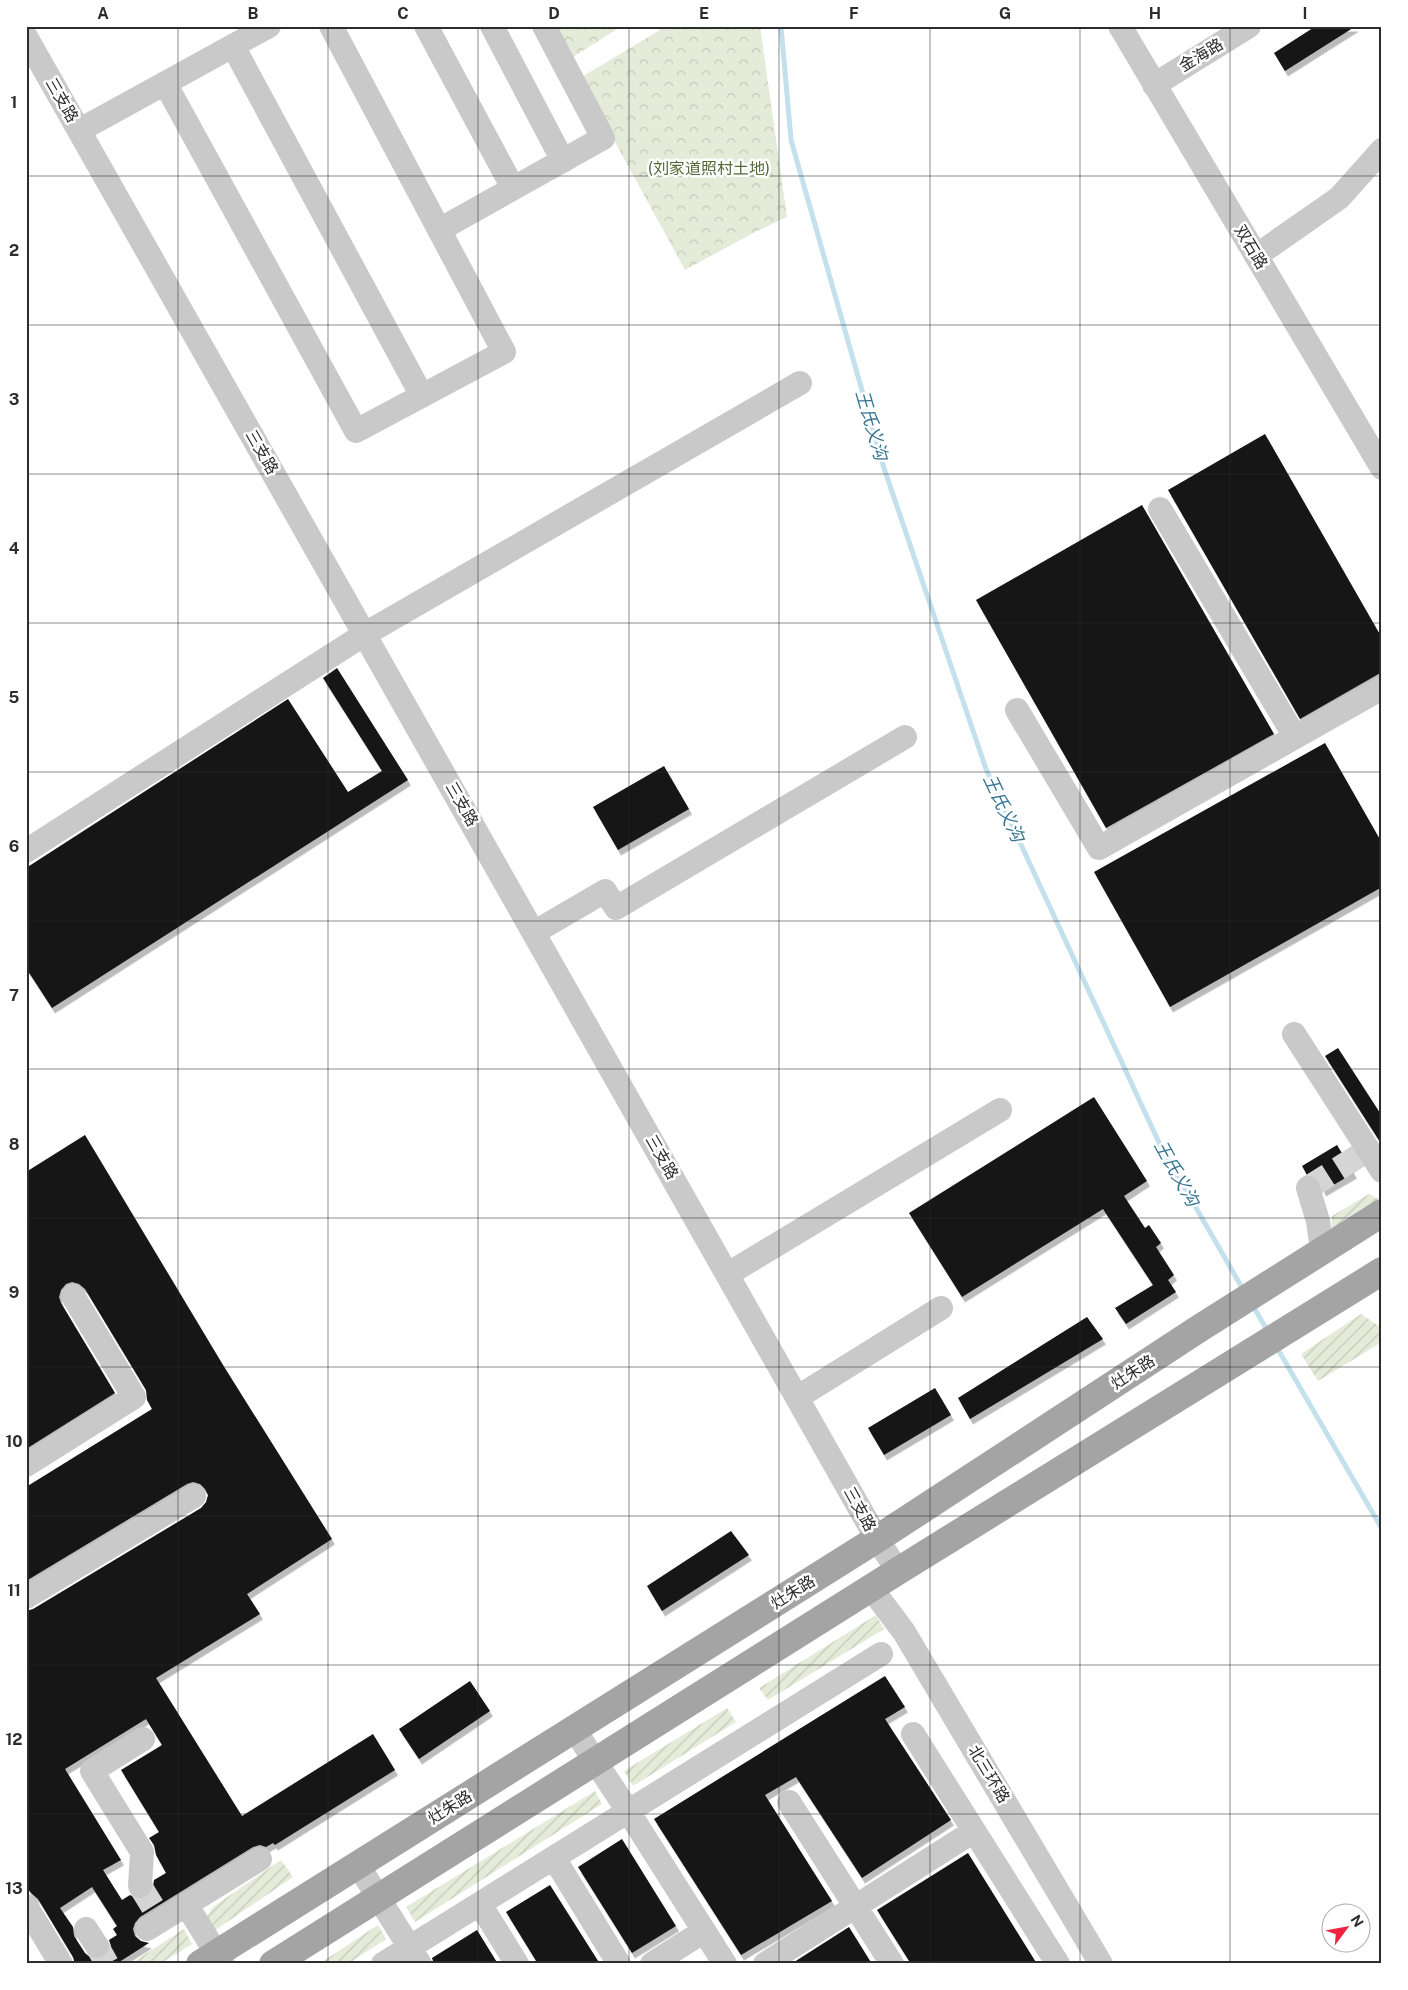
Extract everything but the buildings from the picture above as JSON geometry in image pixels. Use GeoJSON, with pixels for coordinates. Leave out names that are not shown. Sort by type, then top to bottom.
{"type":"FeatureCollection","features":[{"type":"Feature","properties":{"kind":"main road","name":"灶朱路"},"geometry":{"type":"LineString","coordinates":[[213,1960],[358,1864],[877,1539],[1200,1328],[1382,1213]]}},
{"type":"Feature","properties":{"kind":"main road"},"geometry":{"type":"LineString","coordinates":[[273,1964],[898,1571],[1382,1271]]}},
{"type":"Feature","properties":{"kind":"street"},"geometry":{"type":"LineString","coordinates":[[80,130],[269,26]]}},
{"type":"Feature","properties":{"kind":"street"},"geometry":{"type":"LineString","coordinates":[[165,84],[356,431],[504,352],[331,26]]}},
{"type":"Feature","properties":{"kind":"street"},"geometry":{"type":"LineString","coordinates":[[426,26],[513,188]]}},
{"type":"Feature","properties":{"kind":"street"},"geometry":{"type":"LineString","coordinates":[[492,26],[563,161]]}},
{"type":"Feature","properties":{"kind":"street"},"geometry":{"type":"LineString","coordinates":[[439,230],[603,138],[544,26]]}},
{"type":"Feature","properties":{"kind":"street","name":"双石路"},"geometry":{"type":"LineString","coordinates":[[1120,26],[1256,256],[1374,434],[1382,468]]}},
{"type":"Feature","properties":{"kind":"street","name":"金海路"},"geometry":{"type":"LineString","coordinates":[[1154,85],[1249,26]]}},
{"type":"Feature","properties":{"kind":"street","name":"三支路"},"geometry":{"type":"LineString","coordinates":[[26,37],[535,932],[877,1539],[898,1571]]}},
{"type":"Feature","properties":{"kind":"street"},"geometry":{"type":"LineString","coordinates":[[233,46],[422,396]]}},
{"type":"Feature","properties":{"kind":"street"},"geometry":{"type":"LineString","coordinates":[[1256,256],[1339,198],[1382,150]]}},
{"type":"Feature","properties":{"kind":"street"},"geometry":{"type":"LineString","coordinates":[[26,851],[366,634],[800,383]]}},
{"type":"Feature","properties":{"kind":"street"},"geometry":{"type":"LineString","coordinates":[[1160,509],[1295,737]]}},
{"type":"Feature","properties":{"kind":"street"},"geometry":{"type":"LineString","coordinates":[[1017,710],[1099,848],[1382,688]]}},
{"type":"Feature","properties":{"kind":"street"},"geometry":{"type":"LineString","coordinates":[[535,932],[605,891],[616,908],[905,737]]}},
{"type":"Feature","properties":{"kind":"street"},"geometry":{"type":"LineString","coordinates":[[1294,1034],[1382,1171]]}},
{"type":"Feature","properties":{"kind":"street"},"geometry":{"type":"LineString","coordinates":[[728,1274],[1000,1110]]}},
{"type":"Feature","properties":{"kind":"street"},"geometry":{"type":"LineString","coordinates":[[1308,1188],[1318,1221],[1322,1250]]}},
{"type":"Feature","properties":{"kind":"street"},"geometry":{"type":"LineString","coordinates":[[26,1464],[134,1397],[73,1296]]}},
{"type":"Feature","properties":{"kind":"street"},"geometry":{"type":"LineString","coordinates":[[798,1397],[941,1308]]}},
{"type":"Feature","properties":{"kind":"street"},"geometry":{"type":"LineString","coordinates":[[26,1597],[194,1496]]}},
{"type":"Feature","properties":{"kind":"street","name":"北三环路"},"geometry":{"type":"LineString","coordinates":[[871,1588],[904,1632],[1101,1964]]}},
{"type":"Feature","properties":{"kind":"street"},"geometry":{"type":"LineString","coordinates":[[383,1964],[415,1956],[480,1904],[881,1654]]}},
{"type":"Feature","properties":{"kind":"street"},"geometry":{"type":"LineString","coordinates":[[574,1729],[725,1964]]}},
{"type":"Feature","properties":{"kind":"street"},"geometry":{"type":"LineString","coordinates":[[912,1734],[1058,1964]]}},
{"type":"Feature","properties":{"kind":"street"},"geometry":{"type":"LineString","coordinates":[[140,1886],[142,1852],[92,1771],[143,1740]]}},
{"type":"Feature","properties":{"kind":"street"},"geometry":{"type":"LineString","coordinates":[[789,1802],[892,1964]]}},
{"type":"Feature","properties":{"kind":"street"},"geometry":{"type":"LineString","coordinates":[[765,1964],[974,1830]]}},
{"type":"Feature","properties":{"kind":"street"},"geometry":{"type":"LineString","coordinates":[[147,1929],[260,1858]]}},
{"type":"Feature","properties":{"kind":"street"},"geometry":{"type":"LineString","coordinates":[[554,1858],[619,1964]]}},
{"type":"Feature","properties":{"kind":"street"},"geometry":{"type":"LineString","coordinates":[[358,1864],[415,1956]]}},
{"type":"Feature","properties":{"kind":"street"},"geometry":{"type":"LineString","coordinates":[[186,1904],[213,1960]]}},
{"type":"Feature","properties":{"kind":"street"},"geometry":{"type":"LineString","coordinates":[[480,1904],[516,1964]]}},
{"type":"Feature","properties":{"kind":"street"},"geometry":{"type":"LineString","coordinates":[[26,1906],[61,1964]]}},
{"type":"Feature","properties":{"kind":"street"},"geometry":{"type":"LineString","coordinates":[[652,1964],[704,1931]]}},
{"type":"Feature","properties":{"kind":"green space"},"geometry":{"type":"Polygon","coordinates":[[[552,26],[622,26],[570,59],[552,26]]]}},
{"type":"Feature","properties":{"kind":"green space","name":"(刘家道照村土地)"},"geometry":{"type":"Polygon","coordinates":[[[658,26],[760,26],[787,217],[685,270],[580,78],[660,30],[658,26]]]}},
{"type":"Feature","properties":{"kind":"green space"},"geometry":{"type":"Polygon","coordinates":[[[1369,1194],[1382,1201],[1331,1233],[1332,1216],[1369,1194]]]}},
{"type":"Feature","properties":{"kind":"green space"},"geometry":{"type":"Polygon","coordinates":[[[1361,1314],[1382,1328],[1382,1342],[1318,1381],[1301,1354],[1361,1314]]]}},
{"type":"Feature","properties":{"kind":"green space"},"geometry":{"type":"Polygon","coordinates":[[[876,1615],[884,1629],[768,1700],[759,1688],[876,1615]]]}},
{"type":"Feature","properties":{"kind":"green space"},"geometry":{"type":"Polygon","coordinates":[[[727,1708],[736,1722],[633,1786],[624,1771],[727,1708]]]}},
{"type":"Feature","properties":{"kind":"green space"},"geometry":{"type":"Polygon","coordinates":[[[595,1791],[602,1804],[415,1922],[406,1907],[595,1791]]]}},
{"type":"Feature","properties":{"kind":"green space"},"geometry":{"type":"Polygon","coordinates":[[[281,1860],[293,1877],[214,1931],[207,1916],[213,1907],[281,1860]]]}},
{"type":"Feature","properties":{"kind":"green space"},"geometry":{"type":"Polygon","coordinates":[[[378,1925],[386,1939],[348,1964],[319,1964],[378,1925]]]}},
{"type":"Feature","properties":{"kind":"green space"},"geometry":{"type":"Polygon","coordinates":[[[184,1929],[192,1944],[160,1964],[130,1964],[184,1929]]]}},
{"type":"Feature","properties":{"kind":"waterway","name":"王氏义沟"},"geometry":{"type":"LineString","coordinates":[[781,26],[791,140],[884,468],[986,769],[1161,1147],[1244,1291]]}},
{"type":"Feature","properties":{"kind":"waterway","name":"王氏义沟"},"geometry":{"type":"LineString","coordinates":[[1252,1304],[1268,1332]]}},
{"type":"Feature","properties":{"kind":"waterway","name":"王氏义沟"},"geometry":{"type":"LineString","coordinates":[[1276,1346],[1382,1529]]}},
{"type":"Feature","properties":{"kind":"tunnel"},"geometry":{"type":"LineString","coordinates":[[1308,1188],[1368,1150]]}},
{"type":"Feature","properties":{"kind":"tunnel"},"geometry":{"type":"LineString","coordinates":[[140,1886],[161,1920]]}},
{"type":"Feature","properties":{"kind":"tunnel"},"geometry":{"type":"LineString","coordinates":[[97,1946],[107,1964]]}}]}
